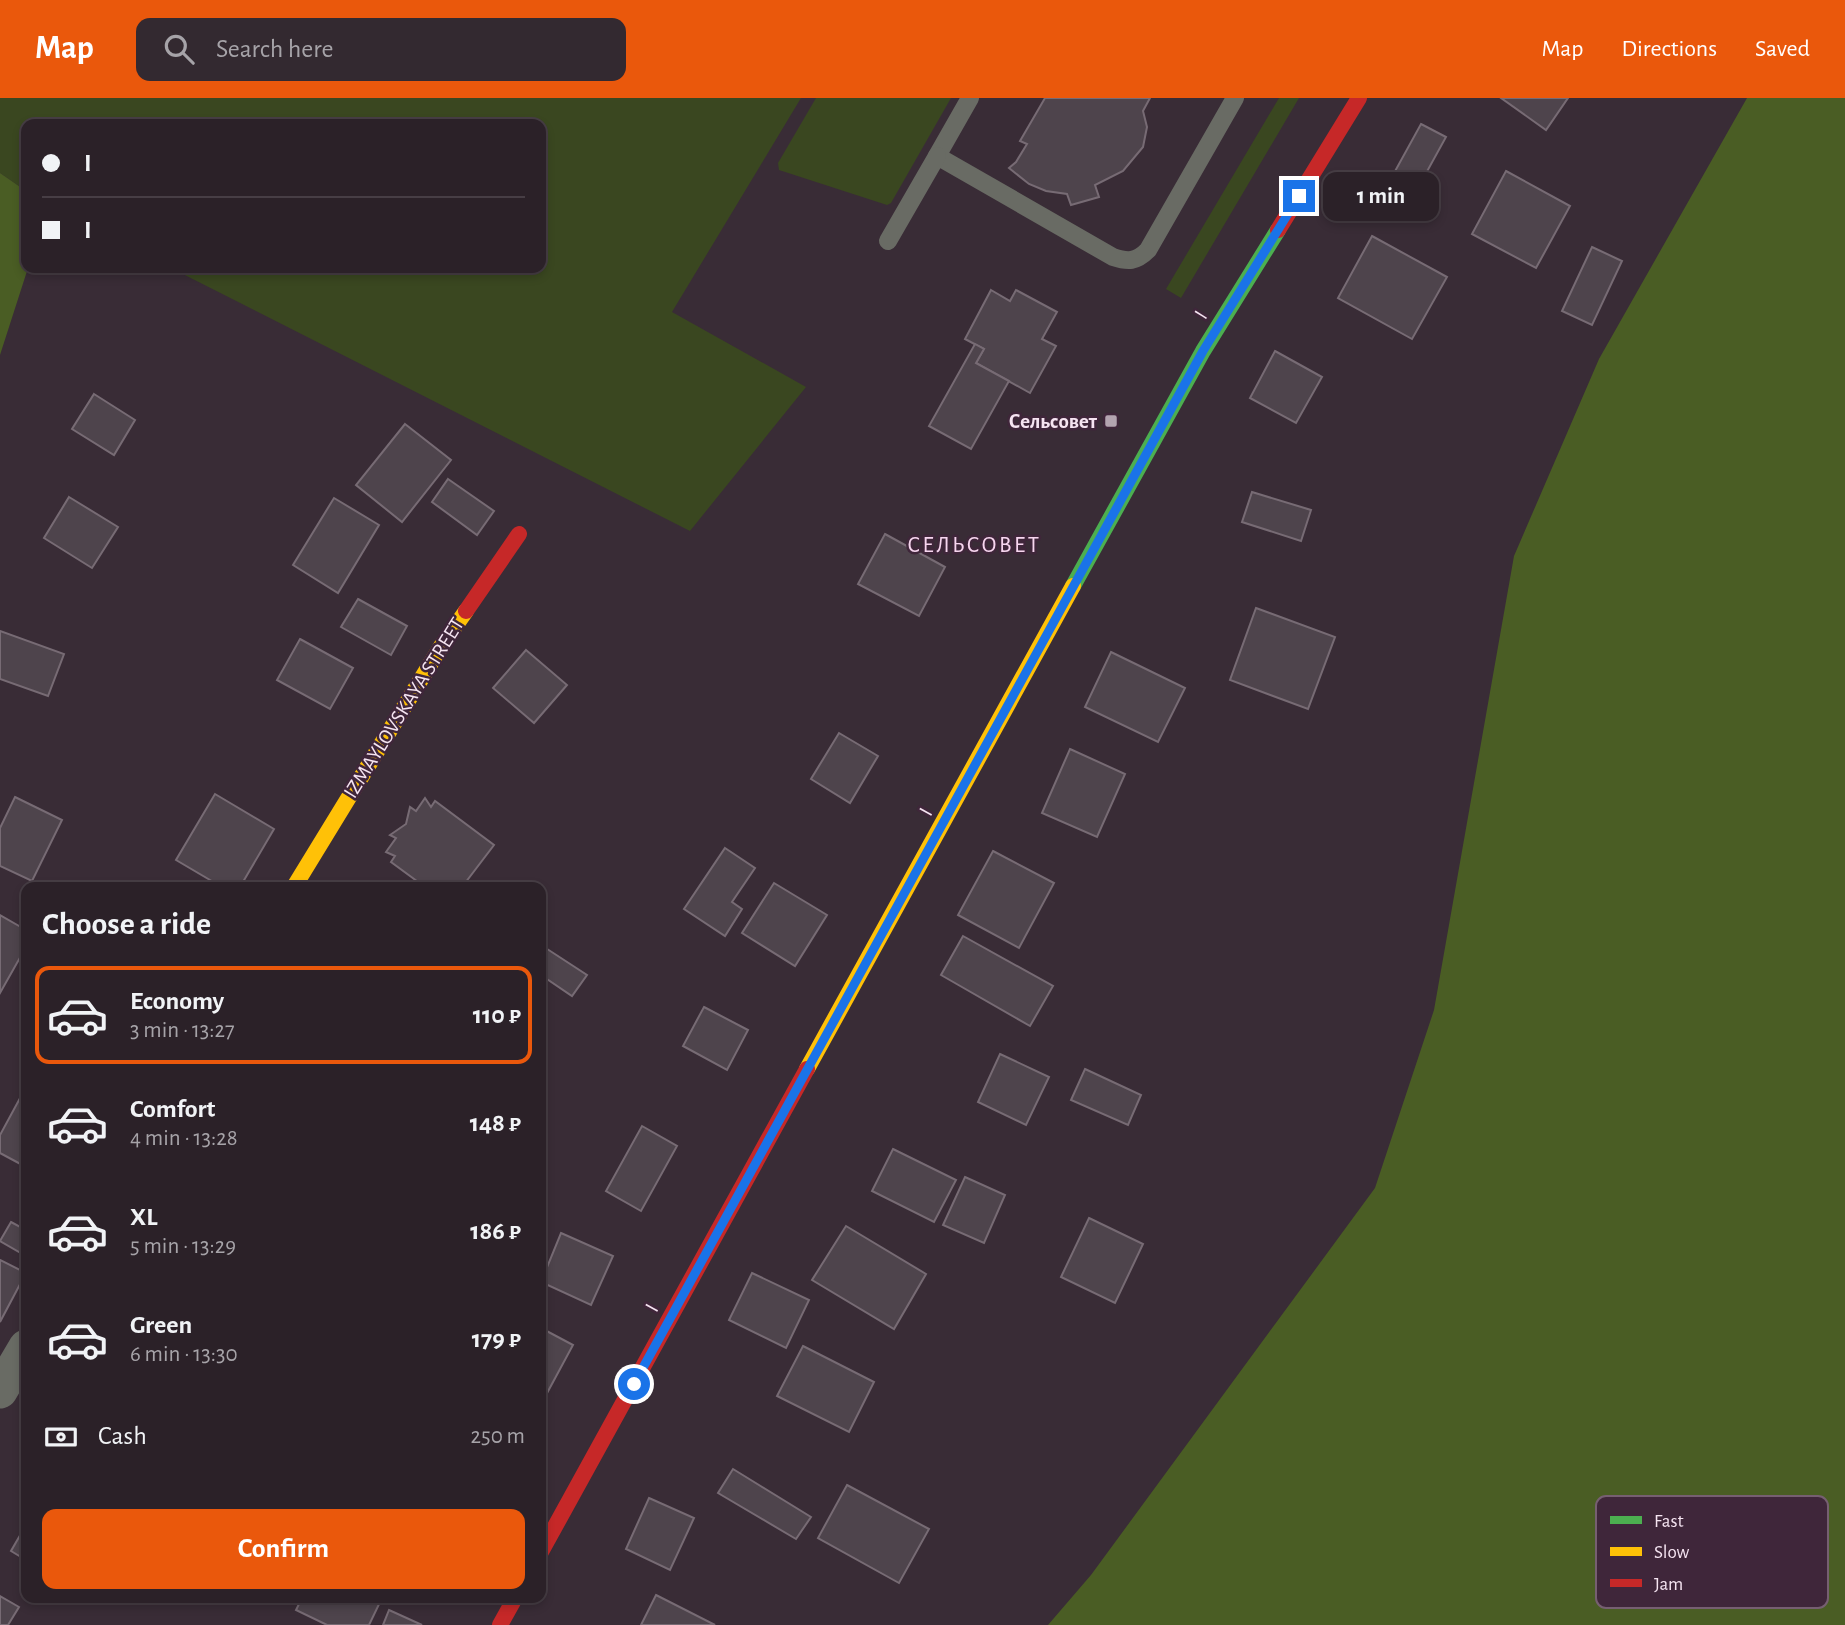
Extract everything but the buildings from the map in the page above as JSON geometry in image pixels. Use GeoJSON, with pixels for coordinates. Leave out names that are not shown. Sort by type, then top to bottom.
{"type":"FeatureCollection","features":[{"type":"Feature","properties":{"kind":"street","name":"I"},"geometry":{"type":"LineString","coordinates":[[546,1543],[1203,351],[1359,98]]}},
{"type":"Feature","properties":{"kind":"street","name":"IZMAYLOVSKAYA STREET"},"geometry":{"type":"LineString","coordinates":[[298,882],[442,645],[519,534]]}},
{"type":"Feature","properties":{"kind":"street"},"geometry":{"type":"LineString","coordinates":[[0,1391],[21,1355]]}},
{"type":"Feature","properties":{"kind":"street"},"geometry":{"type":"LineString","coordinates":[[500,1625],[513,1603]]}},
{"type":"Feature","properties":{"kind":"lane"},"geometry":{"type":"LineString","coordinates":[[888,241],[970,98]]}},
{"type":"Feature","properties":{"kind":"lane"},"geometry":{"type":"LineString","coordinates":[[937,156],[1113,257],[1128,262],[1139,259],[1148,250],[1236,98]]}},
{"type":"Feature","properties":{"kind":"green space"},"geometry":{"type":"Polygon","coordinates":[[[0,98],[801,98],[672,312],[806,387],[690,531],[181,273],[546,273],[546,119],[21,119],[21,188],[0,173],[0,98]]]}},
{"type":"Feature","properties":{"kind":"green space"},"geometry":{"type":"Polygon","coordinates":[[[816,98],[951,98],[891,203],[887,205],[779,170],[778,163],[816,98]]]}},
{"type":"Feature","properties":{"kind":"green space"},"geometry":{"type":"Polygon","coordinates":[[[1279,98],[1299,98],[1181,298],[1166,289],[1279,98]]]}},
{"type":"Feature","properties":{"kind":"green space"},"geometry":{"type":"Polygon","coordinates":[[[1747,98],[1845,98],[1845,1625],[1048,1625],[1091,1575],[1375,1188],[1434,1010],[1514,556],[1599,359],[1747,98]]]}},
{"type":"Feature","properties":{"kind":"green space"},"geometry":{"type":"Polygon","coordinates":[[[0,173],[21,188],[21,273],[26,273],[0,355],[0,173]]]}},
{"type":"Feature","properties":{"kind":"traffic: fast"},"geometry":{"type":"LineString","coordinates":[[1073,586],[1203,351],[1278,230]]}},
{"type":"Feature","properties":{"kind":"traffic: slow"},"geometry":{"type":"LineString","coordinates":[[807,1069],[1073,586]]}},
{"type":"Feature","properties":{"kind":"traffic: slow"},"geometry":{"type":"LineString","coordinates":[[297,882],[442,645],[466,611]]}},
{"type":"Feature","properties":{"kind":"traffic: jam"},"geometry":{"type":"LineString","coordinates":[[1278,230],[1359,98]]}},
{"type":"Feature","properties":{"kind":"traffic: jam"},"geometry":{"type":"LineString","coordinates":[[466,611],[519,534]]}},
{"type":"Feature","properties":{"kind":"traffic: jam"},"geometry":{"type":"LineString","coordinates":[[546,1543],[807,1069]]}},
{"type":"Feature","properties":{"kind":"traffic: jam"},"geometry":{"type":"LineString","coordinates":[[500,1625],[512,1603]]}},
{"type":"Feature","properties":{"kind":"place","name":"Сельсовет"},"geometry":{"type":"Point","coordinates":[1111,421]}},
{"type":"Feature","properties":{"kind":"district","name":"СЕЛЬСОВЕТ"},"geometry":{"type":"Point","coordinates":[974,545]}},
{"type":"Feature","properties":{"kind":"route"},"geometry":{"type":"LineString","coordinates":[[634,1384],[1203,351],[1299,196]]}}]}
